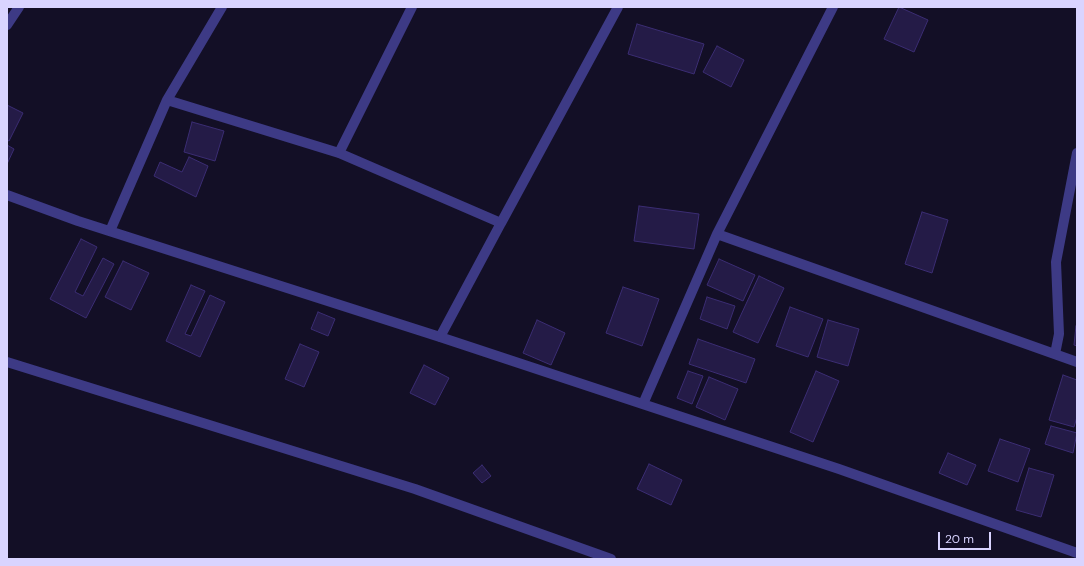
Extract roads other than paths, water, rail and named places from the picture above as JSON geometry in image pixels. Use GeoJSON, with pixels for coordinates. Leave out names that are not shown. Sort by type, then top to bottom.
{"type":"FeatureCollection","features":[{"type":"Feature","properties":{"kind":"street"},"geometry":{"type":"LineString","coordinates":[[7,25],[19,7]]}},
{"type":"Feature","properties":{"kind":"street"},"geometry":{"type":"LineString","coordinates":[[110,231],[167,100],[222,7]]}},
{"type":"Feature","properties":{"kind":"street"},"geometry":{"type":"LineString","coordinates":[[339,153],[412,7]]}},
{"type":"Feature","properties":{"kind":"street"},"geometry":{"type":"LineString","coordinates":[[440,337],[618,7]]}},
{"type":"Feature","properties":{"kind":"street"},"geometry":{"type":"LineString","coordinates":[[643,404],[717,234],[834,7]]}},
{"type":"Feature","properties":{"kind":"street"},"geometry":{"type":"LineString","coordinates":[[167,100],[339,153],[501,223]]}},
{"type":"Feature","properties":{"kind":"street"},"geometry":{"type":"LineString","coordinates":[[1055,354],[1059,334],[1056,262],[1077,153]]}},
{"type":"Feature","properties":{"kind":"street"},"geometry":{"type":"LineString","coordinates":[[7,195],[110,231],[440,337],[839,469],[1077,553]]}},
{"type":"Feature","properties":{"kind":"street"},"geometry":{"type":"LineString","coordinates":[[717,234],[1077,362]]}},
{"type":"Feature","properties":{"kind":"street"},"geometry":{"type":"LineString","coordinates":[[7,362],[415,489],[611,559]]}}]}
